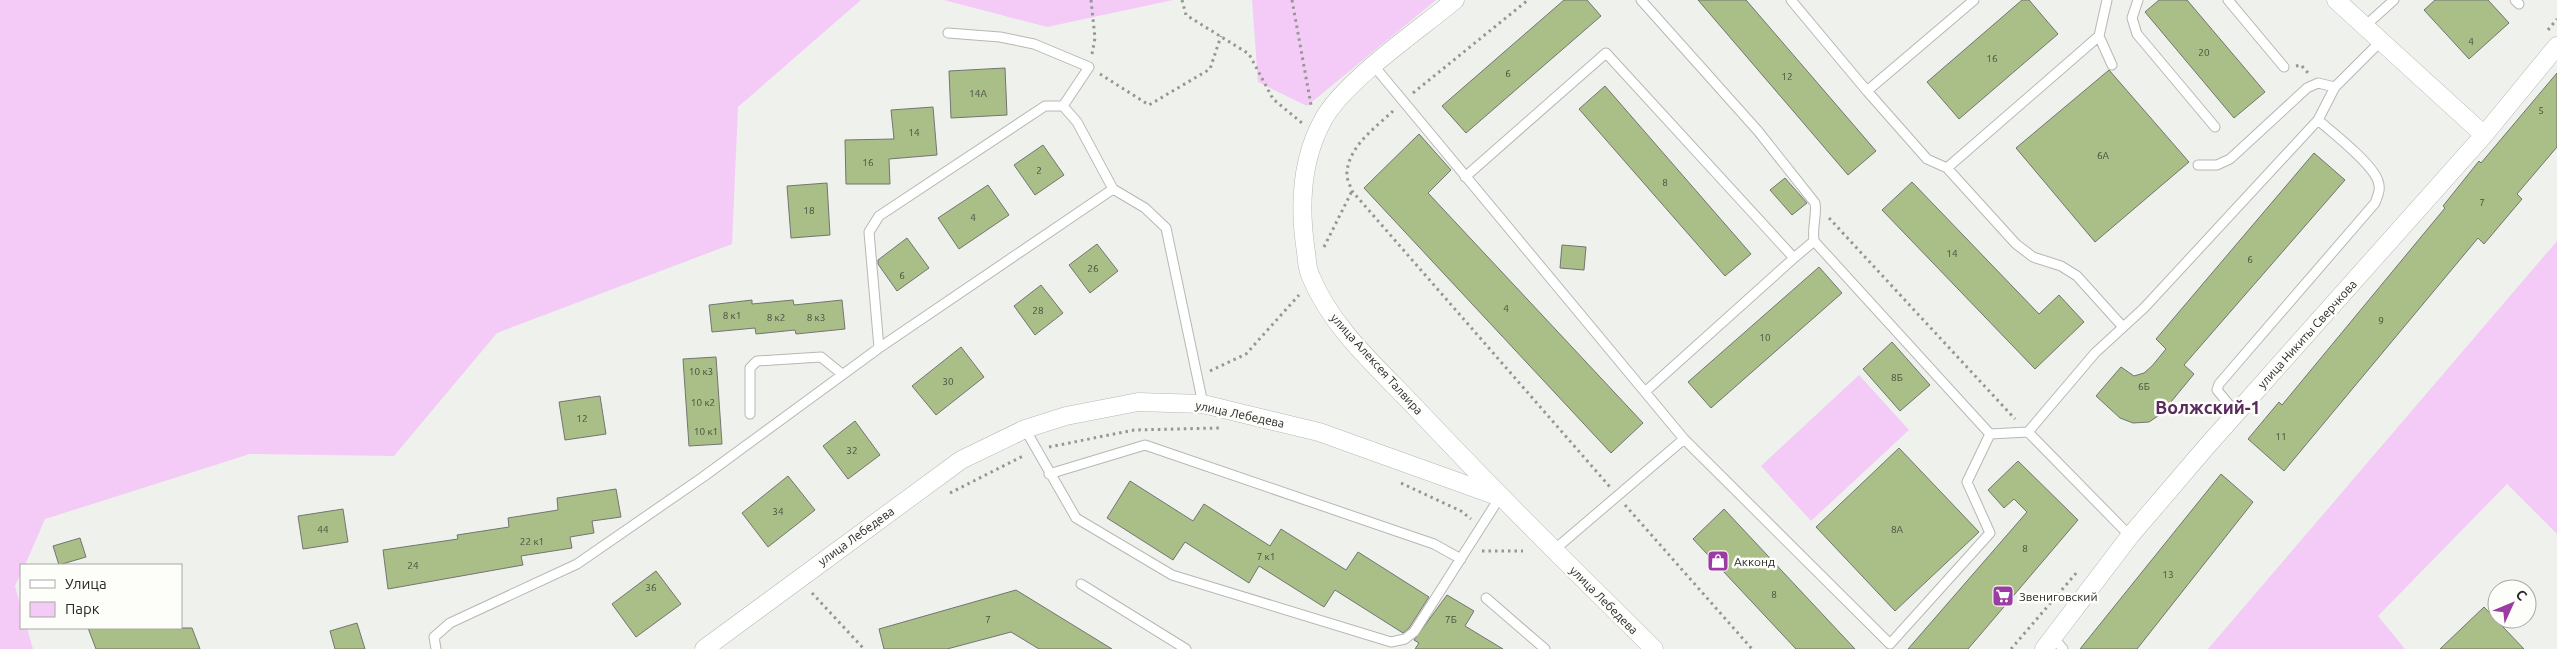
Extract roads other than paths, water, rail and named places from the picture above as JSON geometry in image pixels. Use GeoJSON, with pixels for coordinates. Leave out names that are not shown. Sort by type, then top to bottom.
{"type":"FeatureCollection","features":[{"type":"Feature","properties":{"kind":"street","name":"улица Алексея Талвира"},"geometry":{"type":"LineString","coordinates":[[1455,0],[1374,66],[1344,93],[1324,117],[1311,144],[1304,177],[1302,225],[1310,275],[1324,303],[1348,335],[1500,497]]}},
{"type":"Feature","properties":{"kind":"street"},"geometry":{"type":"LineString","coordinates":[[2336,0],[2484,135]]}},
{"type":"Feature","properties":{"kind":"street","name":"улица Никиты Сверчкова"},"geometry":{"type":"LineString","coordinates":[[2053,645],[2130,536],[2236,413],[2484,135],[2557,46]]}},
{"type":"Feature","properties":{"kind":"street","name":"улица Лебедева"},"geometry":{"type":"LineString","coordinates":[[704,649],[962,460],[1026,429],[1066,416],[1138,402],[1203,404],[1319,432],[1500,497],[1651,648]]}},
{"type":"Feature","properties":{"kind":"lane"},"geometry":{"type":"LineString","coordinates":[[1641,0],[1758,131],[1815,203],[1816,212],[1812,225],[1814,241],[1990,434]]}},
{"type":"Feature","properties":{"kind":"lane"},"geometry":{"type":"LineString","coordinates":[[1791,0],[1867,91],[1928,159],[1947,168],[2016,244],[2033,257],[2061,266],[2077,276],[2123,327]]}},
{"type":"Feature","properties":{"kind":"lane"},"geometry":{"type":"LineString","coordinates":[[1867,91],[1974,0]]}},
{"type":"Feature","properties":{"kind":"lane"},"geometry":{"type":"LineString","coordinates":[[1947,168],[2099,36],[2107,0]]}},
{"type":"Feature","properties":{"kind":"lane"},"geometry":{"type":"LineString","coordinates":[[2138,0],[2132,18],[2137,34],[2215,127]]}},
{"type":"Feature","properties":{"kind":"lane"},"geometry":{"type":"LineString","coordinates":[[2228,0],[2284,67]]}},
{"type":"Feature","properties":{"kind":"lane"},"geometry":{"type":"LineString","coordinates":[[2365,26],[2394,0]]}},
{"type":"Feature","properties":{"kind":"lane"},"geometry":{"type":"LineString","coordinates":[[948,33],[1000,37],[1034,44],[1089,67],[1063,106]]}},
{"type":"Feature","properties":{"kind":"lane"},"geometry":{"type":"LineString","coordinates":[[2099,36],[2112,65]]}},
{"type":"Feature","properties":{"kind":"lane"},"geometry":{"type":"LineString","coordinates":[[1990,434],[2028,432],[2095,353],[2144,308],[2318,120],[2335,86],[2381,41]]}},
{"type":"Feature","properties":{"kind":"lane"},"geometry":{"type":"LineString","coordinates":[[1465,177],[1606,53],[1794,258]]}},
{"type":"Feature","properties":{"kind":"lane"},"geometry":{"type":"LineString","coordinates":[[1374,66],[1684,439],[1890,644],[1990,533],[1967,482],[1990,434]]}},
{"type":"Feature","properties":{"kind":"lane"},"geometry":{"type":"LineString","coordinates":[[2198,165],[2217,165],[2230,158],[2307,88],[2318,84],[2335,86]]}},
{"type":"Feature","properties":{"kind":"lane"},"geometry":{"type":"LineString","coordinates":[[879,348],[868,232],[879,216],[1045,106],[1063,106],[1078,122],[1112,189],[1144,208],[1166,228],[1203,404]]}},
{"type":"Feature","properties":{"kind":"lane"},"geometry":{"type":"LineString","coordinates":[[2236,413],[2219,395],[2217,390],[2219,384],[2375,203],[2380,192],[2378,180],[2372,169],[2318,120]]}},
{"type":"Feature","properties":{"kind":"lane"},"geometry":{"type":"LineString","coordinates":[[436,649],[434,637],[450,623],[577,564],[703,477],[879,348],[1112,189]]}},
{"type":"Feature","properties":{"kind":"lane"},"geometry":{"type":"LineString","coordinates":[[1646,391],[1814,241]]}},
{"type":"Feature","properties":{"kind":"lane"},"geometry":{"type":"LineString","coordinates":[[750,414],[750,368],[757,361],[821,357],[842,374]]}},
{"type":"Feature","properties":{"kind":"lane"},"geometry":{"type":"LineString","coordinates":[[1026,429],[1049,474],[1076,518],[1172,575],[1391,642],[1405,639],[1414,632],[1500,497]]}},
{"type":"Feature","properties":{"kind":"lane"},"geometry":{"type":"LineString","coordinates":[[2028,432],[2130,536]]}},
{"type":"Feature","properties":{"kind":"lane"},"geometry":{"type":"LineString","coordinates":[[1554,550],[1684,439]]}},
{"type":"Feature","properties":{"kind":"lane"},"geometry":{"type":"LineString","coordinates":[[1049,474],[1146,445],[1464,555]]}},
{"type":"Feature","properties":{"kind":"lane"},"geometry":{"type":"LineString","coordinates":[[1081,584],[1186,649]]}},
{"type":"Feature","properties":{"kind":"lane"},"geometry":{"type":"LineString","coordinates":[[1486,598],[1546,649]]}},
{"type":"Feature","properties":{"kind":"place","name":"Акконд"},"geometry":{"type":"Point","coordinates":[1718,561]}},
{"type":"Feature","properties":{"kind":"place","name":"Звениговский"},"geometry":{"type":"Point","coordinates":[2003,596]}},
{"type":"Feature","properties":{"kind":"district","name":"Волжский-1"},"geometry":{"type":"Point","coordinates":[2208,407]}}]}
